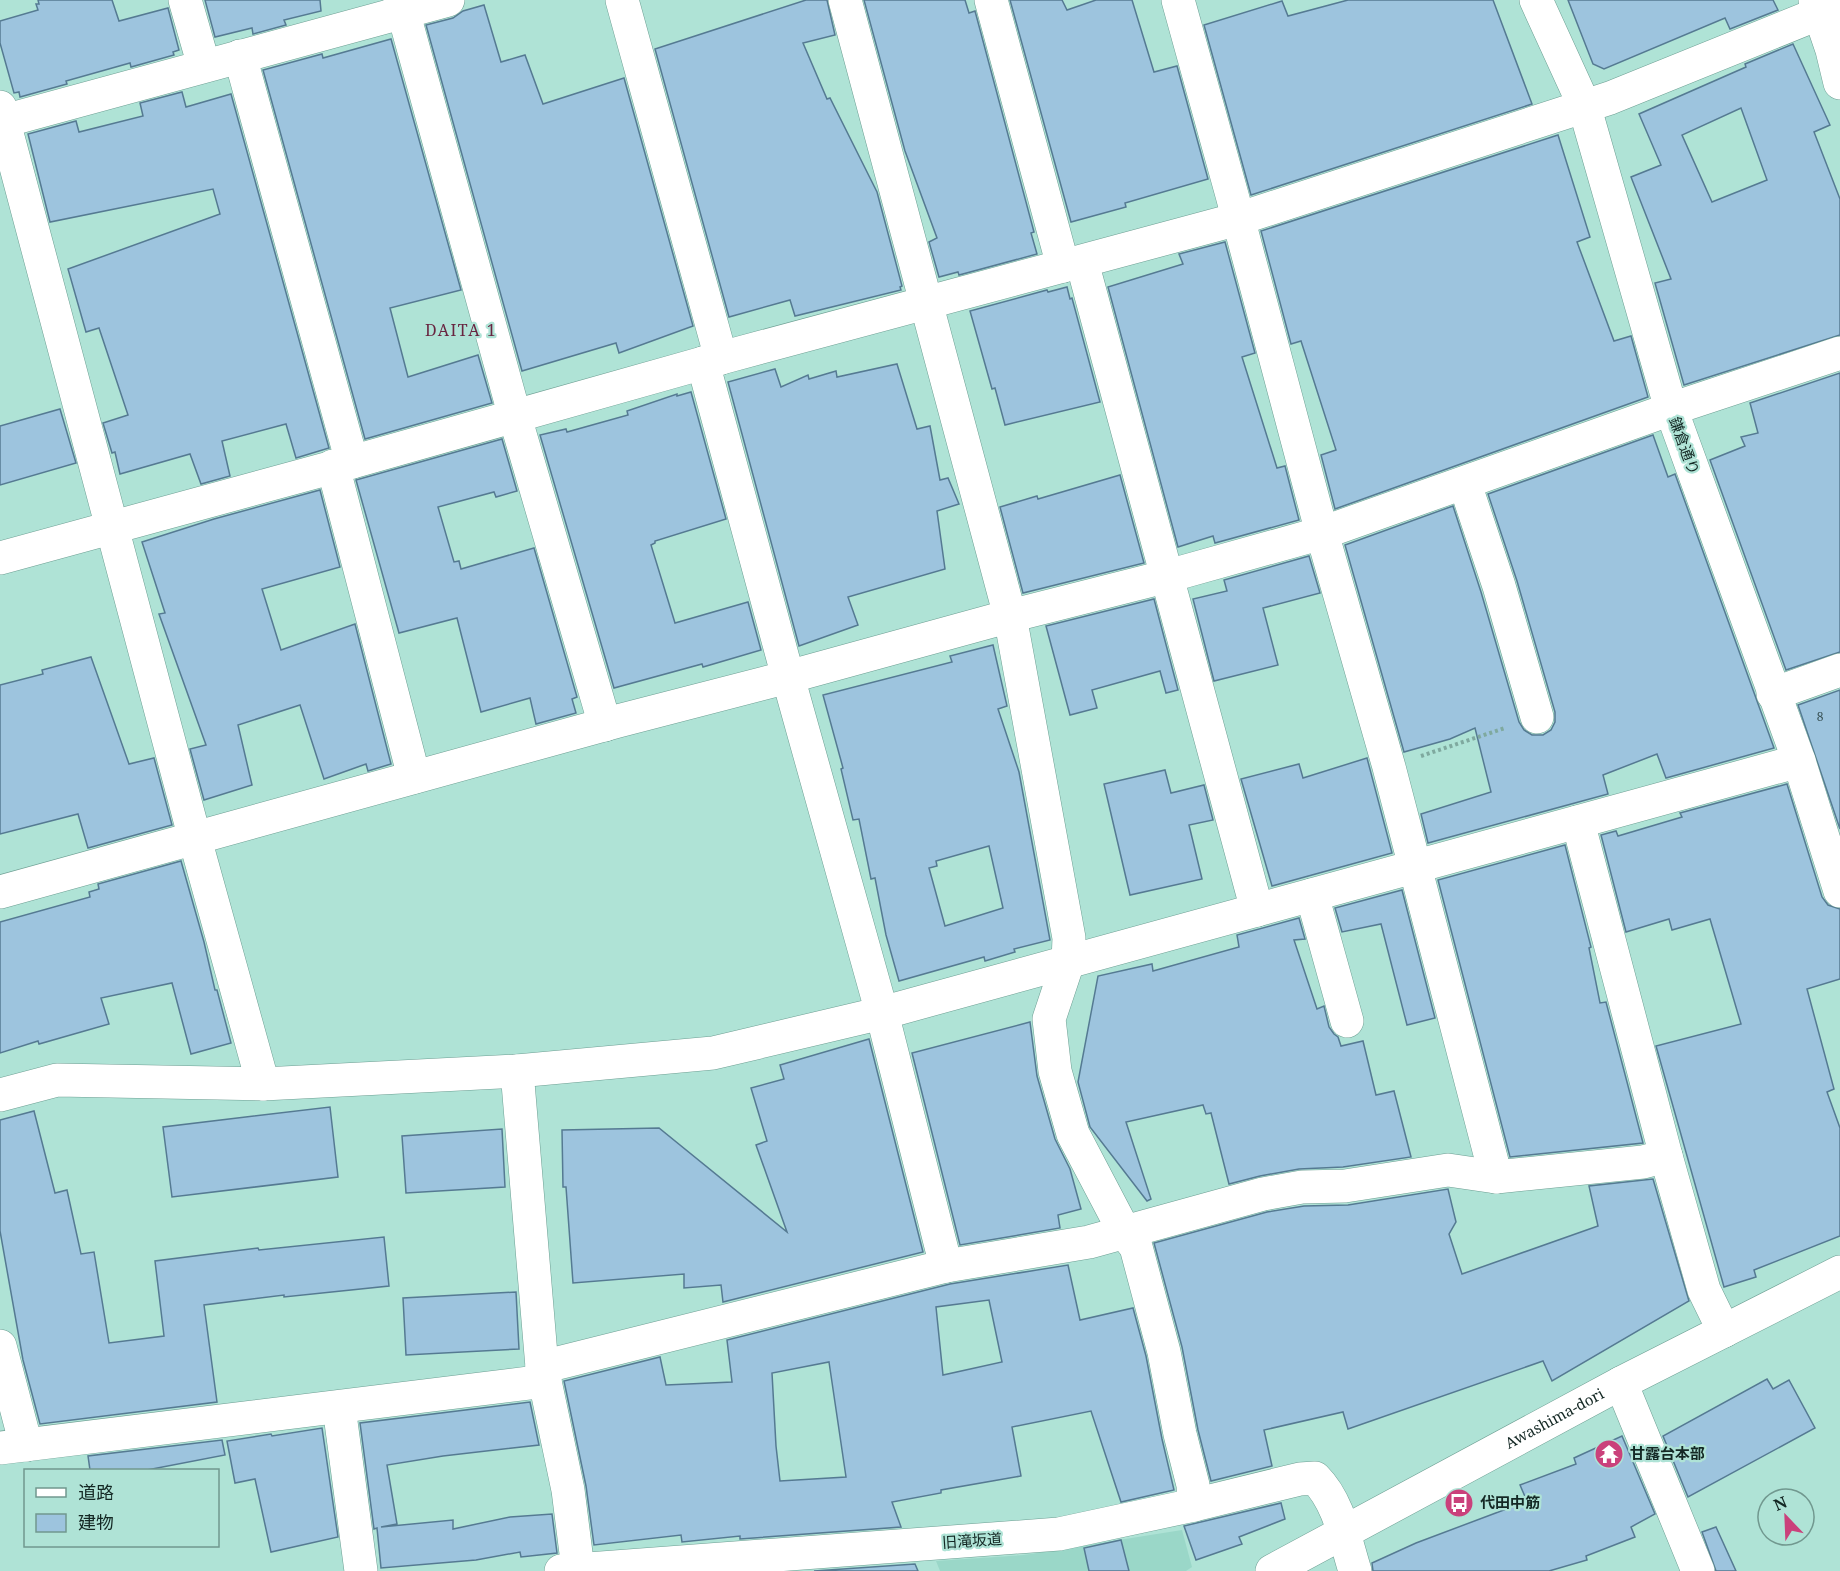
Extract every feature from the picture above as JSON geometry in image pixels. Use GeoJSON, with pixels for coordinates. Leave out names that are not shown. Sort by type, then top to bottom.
{"type":"FeatureCollection","features":[{"type":"Feature","properties":{"kind":"street"},"geometry":{"type":"LineString","coordinates":[[185,0],[204,66]]}},
{"type":"Feature","properties":{"kind":"street"},"geometry":{"type":"LineString","coordinates":[[263,1084],[1,116],[240,57],[402,6],[448,0]]}},
{"type":"Feature","properties":{"kind":"street"},"geometry":{"type":"LineString","coordinates":[[622,0],[788,677],[882,1013],[946,1266]]}},
{"type":"Feature","properties":{"kind":"street"},"geometry":{"type":"LineString","coordinates":[[845,0],[1010,616],[1069,938],[1068,962],[1049,1019],[1055,1071],[1073,1134],[1125,1233],[1136,1247],[1164,1352],[1180,1434],[1193,1485],[1194,1506]]}},
{"type":"Feature","properties":{"kind":"street"},"geometry":{"type":"LineString","coordinates":[[991,0],[1168,576],[1257,910]]}},
{"type":"Feature","properties":{"kind":"street"},"geometry":{"type":"LineString","coordinates":[[1178,0],[1322,533],[1389,767],[1496,1177]]}},
{"type":"Feature","properties":{"kind":"street","name":"鎌倉通り"},"geometry":{"type":"LineString","coordinates":[[1536,0],[1584,105],[1671,409],[1799,761],[1840,891]]}},
{"type":"Feature","properties":{"kind":"street"},"geometry":{"type":"LineString","coordinates":[[402,6],[515,417],[605,725]]}},
{"type":"Feature","properties":{"kind":"street"},"geometry":{"type":"LineString","coordinates":[[0,558],[712,361],[1238,219],[1610,98],[1825,6],[1840,83]]}},
{"type":"Feature","properties":{"kind":"street"},"geometry":{"type":"LineString","coordinates":[[240,57],[342,464],[414,777]]}},
{"type":"Feature","properties":{"kind":"street"},"geometry":{"type":"LineString","coordinates":[[0,892],[605,725],[1322,533],[1671,409],[1840,353]]}},
{"type":"Feature","properties":{"kind":"street"},"geometry":{"type":"LineString","coordinates":[[1465,484],[1499,585],[1537,717]]}},
{"type":"Feature","properties":{"kind":"street"},"geometry":{"type":"LineString","coordinates":[[1773,694],[1840,669]]}},
{"type":"Feature","properties":{"kind":"street"},"geometry":{"type":"LineString","coordinates":[[0,1095],[57,1080],[263,1084],[517,1071],[713,1053],[882,1013],[1799,761]]}},
{"type":"Feature","properties":{"kind":"street"},"geometry":{"type":"LineString","coordinates":[[1578,822],[1666,1156],[1704,1290],[1724,1331]]}},
{"type":"Feature","properties":{"kind":"street"},"geometry":{"type":"LineString","coordinates":[[1312,895],[1347,1021]]}},
{"type":"Feature","properties":{"kind":"street"},"geometry":{"type":"LineString","coordinates":[[517,1071],[544,1374],[568,1490],[569,1570]]}},
{"type":"Feature","properties":{"kind":"street"},"geometry":{"type":"LineString","coordinates":[[0,1346],[13,1447],[339,1407],[544,1374],[946,1266],[1089,1242],[1253,1196],[1302,1187],[1345,1186],[1448,1170],[1496,1177],[1643,1162],[1666,1156]]}},
{"type":"Feature","properties":{"kind":"street","name":"Awashima-dori"},"geometry":{"type":"LineString","coordinates":[[1272,1571],[1622,1383],[1840,1272]]}},
{"type":"Feature","properties":{"kind":"street"},"geometry":{"type":"LineString","coordinates":[[1622,1383],[1698,1571]]}},
{"type":"Feature","properties":{"kind":"street"},"geometry":{"type":"LineString","coordinates":[[339,1407],[361,1571]]}},
{"type":"Feature","properties":{"kind":"street","name":"旧滝坂道"},"geometry":{"type":"LineString","coordinates":[[569,1570],[795,1563],[1059,1534],[1194,1506],[1300,1479],[1315,1478],[1327,1490],[1343,1533]]}},
{"type":"Feature","properties":{"kind":"street"},"geometry":{"type":"LineString","coordinates":[[1343,1533],[1355,1571]]}},
{"type":"Feature","properties":{"kind":"path"},"geometry":{"type":"LineString","coordinates":[[1389,767],[1537,717]]}},
{"type":"Feature","properties":{"kind":"shaded area"},"geometry":{"type":"Polygon","coordinates":[[[1182,1530],[1192,1567],[1186,1571],[940,1571],[936,1561],[1024,1555],[1182,1530]]]}},
{"type":"Feature","properties":{"kind":"building"},"geometry":{"type":"Polygon","coordinates":[[[38,0],[112,0],[119,21],[168,8],[179,50],[173,52],[174,55],[131,67],[130,63],[20,97],[19,92],[14,93],[0,43],[0,21],[38,10],[36,4],[39,4],[38,0]]]}},
{"type":"Feature","properties":{"kind":"building"},"geometry":{"type":"Polygon","coordinates":[[[205,0],[320,0],[321,11],[284,20],[286,25],[253,34],[252,28],[215,37],[205,0]]]}},
{"type":"Feature","properties":{"kind":"building"},"geometry":{"type":"Polygon","coordinates":[[[806,0],[827,0],[835,35],[803,43],[827,99],[830,98],[877,192],[902,286],[901,290],[795,316],[790,300],[729,317],[655,49],[806,0]]]}},
{"type":"Feature","properties":{"kind":"building"},"geometry":{"type":"Polygon","coordinates":[[[864,0],[965,0],[969,13],[975,11],[1034,232],[1031,233],[1037,254],[959,275],[958,272],[939,277],[929,242],[937,238],[905,151],[864,0]]]}},
{"type":"Feature","properties":{"kind":"building"},"geometry":{"type":"Polygon","coordinates":[[[1010,0],[1062,0],[1067,10],[1096,0],[1132,0],[1154,72],[1177,66],[1208,179],[1125,203],[1126,207],[1071,222],[1010,0]]]}},
{"type":"Feature","properties":{"kind":"building"},"geometry":{"type":"Polygon","coordinates":[[[1348,0],[1493,0],[1532,104],[1251,195],[1204,25],[1282,1],[1288,16],[1348,0]]]}},
{"type":"Feature","properties":{"kind":"building"},"geometry":{"type":"Polygon","coordinates":[[[1568,0],[1773,0],[1778,10],[1730,29],[1725,18],[1604,69],[1593,64],[1568,0]]]}},
{"type":"Feature","properties":{"kind":"building"},"geometry":{"type":"Polygon","coordinates":[[[484,5],[501,62],[525,55],[543,104],[624,78],[693,326],[619,353],[616,343],[522,371],[426,25],[453,18],[463,11],[484,5]]]}},
{"type":"Feature","properties":{"kind":"building"},"geometry":{"type":"Polygon","coordinates":[[[391,39],[461,290],[390,308],[408,377],[478,355],[492,403],[365,439],[263,70],[322,54],[323,58],[391,39]]]}},
{"type":"Feature","properties":{"kind":"building"},"geometry":{"type":"Polygon","coordinates":[[[1793,44],[1830,125],[1814,132],[1840,199],[1840,335],[1684,385],[1655,283],[1671,279],[1631,177],[1661,165],[1639,114],[1746,67],[1745,64],[1793,44]],[[1741,108],[1682,135],[1712,202],[1767,180],[1741,108]]]}},
{"type":"Feature","properties":{"kind":"building"},"geometry":{"type":"Polygon","coordinates":[[[182,92],[186,107],[231,94],[329,448],[296,458],[286,424],[222,441],[230,476],[201,484],[190,454],[120,474],[115,452],[112,453],[103,423],[128,415],[99,328],[86,332],[68,269],[220,214],[213,189],[50,222],[28,134],[76,121],[79,132],[143,116],[140,103],[182,92]]]}},
{"type":"Feature","properties":{"kind":"building"},"geometry":{"type":"Polygon","coordinates":[[[1558,135],[1590,237],[1577,242],[1614,341],[1631,336],[1648,397],[1335,509],[1321,455],[1336,450],[1301,341],[1291,344],[1261,231],[1558,135]]]}},
{"type":"Feature","properties":{"kind":"building"},"geometry":{"type":"Polygon","coordinates":[[[1225,242],[1255,353],[1242,357],[1277,468],[1285,466],[1299,520],[1215,543],[1213,536],[1178,547],[1108,287],[1183,264],[1179,254],[1225,242]]]}},
{"type":"Feature","properties":{"kind":"building"},"geometry":{"type":"Polygon","coordinates":[[[1067,287],[1100,402],[1005,425],[995,388],[992,389],[970,311],[1047,290],[1048,292],[1067,287]]]}},
{"type":"Feature","properties":{"kind":"building"},"geometry":{"type":"Polygon","coordinates":[[[897,364],[917,429],[930,426],[940,480],[948,478],[959,504],[937,511],[945,569],[848,597],[858,625],[799,646],[728,382],[775,369],[781,387],[808,375],[809,379],[836,371],[837,377],[897,364]]]}},
{"type":"Feature","properties":{"kind":"building"},"geometry":{"type":"Polygon","coordinates":[[[1840,373],[1840,652],[1786,670],[1710,460],[1745,446],[1741,437],[1758,433],[1750,403],[1840,373]]]}},
{"type":"Feature","properties":{"kind":"building"},"geometry":{"type":"Polygon","coordinates":[[[691,392],[726,519],[655,541],[651,545],[675,623],[748,602],[761,650],[703,667],[702,664],[614,688],[540,435],[566,429],[567,432],[628,415],[627,411],[677,394],[677,396],[691,392]]]}},
{"type":"Feature","properties":{"kind":"building"},"geometry":{"type":"Polygon","coordinates":[[[60,409],[76,463],[0,485],[0,426],[60,409]]]}},
{"type":"Feature","properties":{"kind":"building"},"geometry":{"type":"Polygon","coordinates":[[[1653,435],[1668,477],[1675,474],[1774,748],[1666,778],[1657,754],[1603,775],[1608,794],[1428,843],[1421,814],[1491,792],[1475,728],[1450,739],[1404,752],[1345,545],[1453,506],[1519,722],[1524,730],[1532,735],[1543,735],[1551,730],[1555,722],[1555,712],[1517,581],[1488,494],[1653,435]]]}},
{"type":"Feature","properties":{"kind":"building"},"geometry":{"type":"Polygon","coordinates":[[[502,439],[517,491],[496,497],[494,492],[438,507],[454,562],[459,561],[461,569],[534,548],[577,697],[572,699],[576,713],[536,724],[530,698],[481,712],[457,618],[399,633],[356,480],[502,439]]]}},
{"type":"Feature","properties":{"kind":"building"},"geometry":{"type":"Polygon","coordinates":[[[1120,475],[1144,563],[1023,593],[1000,507],[1037,496],[1038,499],[1120,475]]]}},
{"type":"Feature","properties":{"kind":"building"},"geometry":{"type":"Polygon","coordinates":[[[320,490],[340,567],[262,589],[281,650],[355,624],[391,764],[368,771],[366,764],[324,779],[300,705],[238,725],[252,785],[204,800],[190,749],[206,745],[159,614],[165,613],[142,542],[214,519],[320,490]]]}},
{"type":"Feature","properties":{"kind":"building"},"geometry":{"type":"Polygon","coordinates":[[[1309,556],[1320,593],[1263,608],[1278,665],[1214,681],[1193,599],[1227,591],[1224,580],[1309,556]]]}},
{"type":"Feature","properties":{"kind":"building"},"geometry":{"type":"Polygon","coordinates":[[[1154,599],[1178,690],[1166,693],[1160,671],[1092,690],[1097,708],[1070,715],[1046,626],[1154,599]]]}},
{"type":"Feature","properties":{"kind":"building"},"geometry":{"type":"Polygon","coordinates":[[[993,645],[1007,706],[998,709],[1019,772],[1050,940],[1014,949],[1015,952],[985,961],[984,957],[899,981],[886,935],[875,878],[871,879],[859,819],[853,820],[841,769],[843,768],[823,695],[952,662],[950,656],[993,645]],[[989,846],[936,861],[937,866],[929,868],[945,926],[1003,908],[989,846]]]}},
{"type":"Feature","properties":{"kind":"building"},"geometry":{"type":"Polygon","coordinates":[[[91,657],[129,764],[154,758],[172,825],[88,848],[78,814],[0,834],[0,685],[43,674],[42,670],[91,657]]]}},
{"type":"Feature","properties":{"kind":"building"},"geometry":{"type":"Polygon","coordinates":[[[1840,690],[1840,829],[1798,705],[1840,690]]]}},
{"type":"Feature","properties":{"kind":"building"},"geometry":{"type":"Polygon","coordinates":[[[1367,758],[1392,853],[1272,886],[1241,779],[1299,764],[1303,778],[1367,758]]]}},
{"type":"Feature","properties":{"kind":"building"},"geometry":{"type":"Polygon","coordinates":[[[1165,770],[1171,793],[1204,785],[1213,820],[1189,825],[1202,879],[1130,895],[1104,784],[1165,770]]]}},
{"type":"Feature","properties":{"kind":"building"},"geometry":{"type":"Polygon","coordinates":[[[1787,784],[1822,897],[1828,905],[1840,909],[1840,979],[1807,989],[1834,1089],[1827,1092],[1840,1128],[1840,1236],[1754,1270],[1756,1277],[1724,1287],[1656,1046],[1741,1024],[1710,919],[1672,930],[1669,919],[1626,932],[1601,835],[1616,831],[1618,836],[1682,817],[1680,813],[1787,784]]]}},
{"type":"Feature","properties":{"kind":"building"},"geometry":{"type":"Polygon","coordinates":[[[1565,845],[1591,947],[1589,948],[1600,1003],[1606,1002],[1643,1143],[1510,1157],[1438,880],[1565,845]]]}},
{"type":"Feature","properties":{"kind":"building"},"geometry":{"type":"Polygon","coordinates":[[[181,861],[231,1043],[191,1054],[172,983],[101,998],[109,1024],[39,1044],[38,1041],[0,1053],[0,922],[90,897],[89,892],[99,889],[98,884],[181,861]]]}},
{"type":"Feature","properties":{"kind":"building"},"geometry":{"type":"Polygon","coordinates":[[[1402,890],[1435,1018],[1407,1025],[1381,924],[1342,932],[1335,908],[1402,890]]]}},
{"type":"Feature","properties":{"kind":"building"},"geometry":{"type":"Polygon","coordinates":[[[1299,918],[1305,939],[1294,940],[1317,1009],[1324,1006],[1329,1027],[1338,1037],[1341,1046],[1363,1041],[1376,1095],[1394,1091],[1411,1157],[1343,1167],[1299,1169],[1229,1184],[1211,1113],[1206,1114],[1203,1105],[1126,1122],[1151,1199],[1147,1201],[1090,1127],[1078,1082],[1098,976],[1152,964],[1153,971],[1239,947],[1237,935],[1299,918]]]}},
{"type":"Feature","properties":{"kind":"building"},"geometry":{"type":"Polygon","coordinates":[[[1030,1022],[1037,1076],[1055,1139],[1070,1169],[1081,1209],[1058,1215],[1060,1228],[960,1245],[912,1053],[1030,1022]]]}},
{"type":"Feature","properties":{"kind":"building"},"geometry":{"type":"Polygon","coordinates":[[[869,1039],[923,1252],[723,1302],[721,1285],[684,1288],[684,1274],[573,1283],[566,1187],[563,1187],[562,1130],[659,1128],[787,1232],[756,1145],[767,1141],[751,1088],[784,1079],[780,1065],[869,1039]]]}},
{"type":"Feature","properties":{"kind":"building"},"geometry":{"type":"Polygon","coordinates":[[[330,1107],[338,1177],[172,1197],[163,1127],[330,1107]]]}},
{"type":"Feature","properties":{"kind":"building"},"geometry":{"type":"Polygon","coordinates":[[[34,1111],[55,1193],[67,1190],[81,1254],[94,1252],[109,1343],[164,1336],[155,1261],[258,1248],[259,1250],[384,1237],[389,1286],[204,1305],[217,1402],[40,1424],[23,1360],[0,1231],[0,1120],[34,1111]]]}},
{"type":"Feature","properties":{"kind":"building"},"geometry":{"type":"Polygon","coordinates":[[[502,1129],[505,1187],[406,1193],[402,1136],[502,1129]]]}},
{"type":"Feature","properties":{"kind":"building"},"geometry":{"type":"Polygon","coordinates":[[[1653,1179],[1689,1301],[1552,1381],[1543,1361],[1348,1429],[1343,1412],[1264,1430],[1272,1466],[1211,1481],[1198,1430],[1182,1347],[1154,1243],[1267,1212],[1304,1206],[1348,1205],[1448,1189],[1456,1222],[1449,1234],[1462,1274],[1598,1226],[1589,1186],[1653,1179]]]}},
{"type":"Feature","properties":{"kind":"building"},"geometry":{"type":"Polygon","coordinates":[[[1068,1265],[1080,1320],[1133,1308],[1146,1356],[1174,1490],[1121,1502],[1091,1411],[1012,1427],[1021,1476],[941,1490],[941,1493],[892,1502],[901,1527],[740,1539],[740,1536],[682,1542],[681,1535],[594,1545],[586,1486],[564,1381],[660,1357],[666,1385],[732,1382],[727,1340],[950,1284],[1068,1265]],[[989,1300],[936,1307],[943,1375],[1002,1362],[989,1300]],[[829,1362],[772,1373],[780,1481],[846,1477],[829,1362]]]}},
{"type":"Feature","properties":{"kind":"building"},"geometry":{"type":"Polygon","coordinates":[[[516,1292],[519,1349],[406,1355],[403,1298],[516,1292]]]}},
{"type":"Feature","properties":{"kind":"building"},"geometry":{"type":"Polygon","coordinates":[[[1767,1379],[1773,1389],[1789,1380],[1815,1428],[1688,1497],[1663,1436],[1767,1379]]]}},
{"type":"Feature","properties":{"kind":"building"},"geometry":{"type":"Polygon","coordinates":[[[530,1402],[539,1445],[387,1465],[397,1524],[381,1527],[453,1520],[453,1529],[510,1517],[552,1514],[557,1553],[521,1557],[520,1552],[476,1560],[381,1568],[360,1423],[530,1402]]]}},
{"type":"Feature","properties":{"kind":"building"},"geometry":{"type":"Polygon","coordinates":[[[322,1428],[338,1537],[271,1552],[255,1479],[235,1483],[227,1441],[322,1428]]]}},
{"type":"Feature","properties":{"kind":"building"},"geometry":{"type":"Polygon","coordinates":[[[1622,1436],[1655,1514],[1631,1527],[1635,1537],[1586,1556],[1587,1560],[1549,1571],[1373,1571],[1372,1563],[1526,1499],[1520,1485],[1576,1464],[1574,1458],[1622,1436]]]}},
{"type":"Feature","properties":{"kind":"building"},"geometry":{"type":"Polygon","coordinates":[[[222,1440],[225,1455],[152,1469],[90,1469],[88,1456],[222,1440]]]}},
{"type":"Feature","properties":{"kind":"building"},"geometry":{"type":"Polygon","coordinates":[[[1281,1503],[1285,1519],[1239,1537],[1242,1544],[1196,1560],[1184,1526],[1281,1503]]]}},
{"type":"Feature","properties":{"kind":"building"},"geometry":{"type":"Polygon","coordinates":[[[1716,1527],[1736,1571],[1716,1571],[1702,1532],[1716,1527]]]}},
{"type":"Feature","properties":{"kind":"building"},"geometry":{"type":"Polygon","coordinates":[[[1121,1540],[1129,1571],[1089,1571],[1084,1548],[1121,1540]]]}},
{"type":"Feature","properties":{"kind":"building"},"geometry":{"type":"Polygon","coordinates":[[[915,1564],[918,1571],[814,1571],[915,1564]]]}},
{"type":"Feature","properties":{"kind":"place","name":"甘露台本部"},"geometry":{"type":"Point","coordinates":[1609,1454]}},
{"type":"Feature","properties":{"kind":"place","name":"代田中筋"},"geometry":{"type":"Point","coordinates":[1459,1503]}},
{"type":"Feature","properties":{"kind":"district","name":"DAITA 1"},"geometry":{"type":"Point","coordinates":[461,330]}}]}
